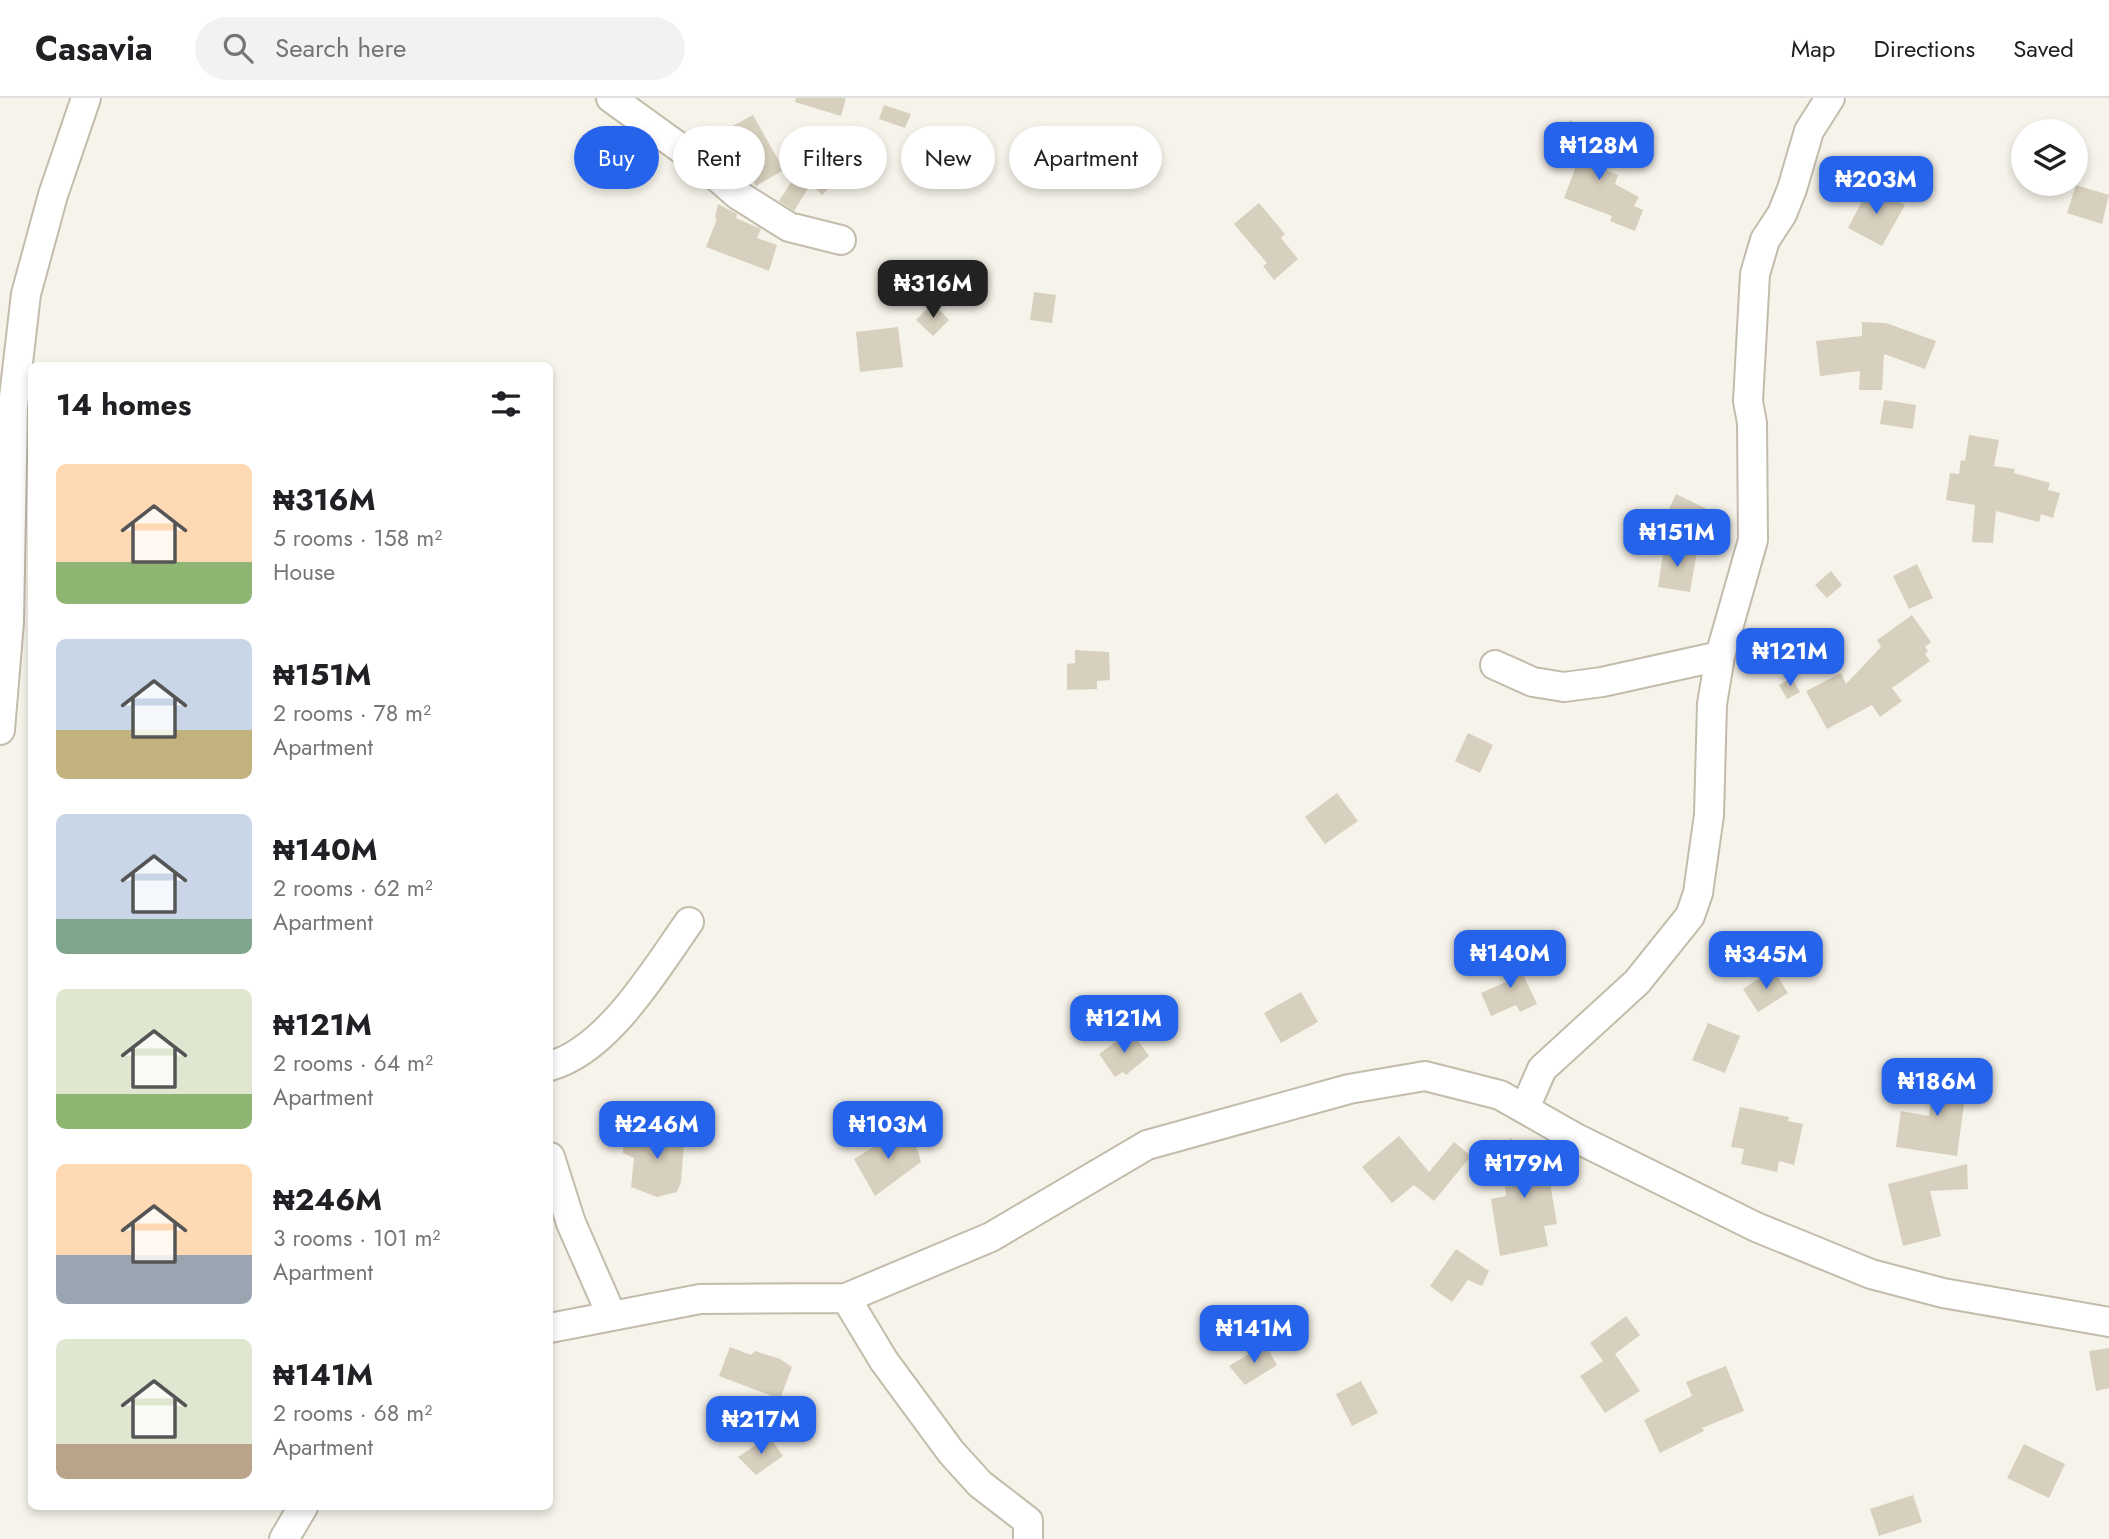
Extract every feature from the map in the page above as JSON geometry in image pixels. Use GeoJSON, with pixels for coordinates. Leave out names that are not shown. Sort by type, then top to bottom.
{"type":"FeatureCollection","features":[{"type":"Feature","properties":{"kind":"street"},"geometry":{"type":"LineString","coordinates":[[0,730],[9,622],[7,405],[26,294],[53,195],[86,98]]}},
{"type":"Feature","properties":{"kind":"street"},"geometry":{"type":"LineString","coordinates":[[611,98],[701,163],[738,195],[789,227],[841,240]]}},
{"type":"Feature","properties":{"kind":"street"},"geometry":{"type":"LineString","coordinates":[[1525,1108],[1542,1069],[1637,982],[1690,916],[1704,863],[1711,775],[1712,704],[1720,656],[1753,540],[1752,423],[1748,401],[1755,274],[1765,240],[1782,214],[1792,189],[1809,131],[1830,98]]}},
{"type":"Feature","properties":{"kind":"street"},"geometry":{"type":"LineString","coordinates":[[1495,664],[1533,682],[1564,687],[1602,682],[1720,656]]}},
{"type":"Feature","properties":{"kind":"street"},"geometry":{"type":"LineString","coordinates":[[553,1064],[580,1051],[612,1023],[642,989],[688,922]]}},
{"type":"Feature","properties":{"kind":"street"},"geometry":{"type":"LineString","coordinates":[[553,1327],[611,1314],[700,1299],[846,1298],[991,1237],[1147,1145],[1349,1089],[1425,1076],[1500,1095],[1574,1138],[1744,1221],[1871,1274],[1943,1293],[2109,1322]]}},
{"type":"Feature","properties":{"kind":"street"},"geometry":{"type":"LineString","coordinates":[[553,1166],[571,1223],[611,1314]]}},
{"type":"Feature","properties":{"kind":"street"},"geometry":{"type":"LineString","coordinates":[[846,1298],[884,1361],[951,1452],[981,1484],[1028,1521],[1028,1539]]}},
{"type":"Feature","properties":{"kind":"street"},"geometry":{"type":"LineString","coordinates":[[284,1539],[301,1510]]}},
{"type":"Feature","properties":{"kind":"building"},"geometry":{"type":"Polygon","coordinates":[[[796,98],[846,98],[841,116],[795,102],[796,98]]]}},
{"type":"Feature","properties":{"kind":"building"},"geometry":{"type":"Polygon","coordinates":[[[884,105],[911,114],[906,126],[879,119],[884,105]]]}},
{"type":"Feature","properties":{"kind":"building"},"geometry":{"type":"Polygon","coordinates":[[[753,115],[759,126],[732,126],[753,115]]]}},
{"type":"Feature","properties":{"kind":"building"},"geometry":{"type":"Polygon","coordinates":[[[1570,120],[1609,145],[1595,166],[1618,175],[1615,184],[1639,197],[1634,206],[1643,210],[1635,231],[1610,221],[1612,216],[1564,198],[1583,148],[1561,133],[1570,120]]]}},
{"type":"Feature","properties":{"kind":"building"},"geometry":{"type":"Polygon","coordinates":[[[765,136],[779,161],[779,173],[765,181],[765,136]]]}},
{"type":"Feature","properties":{"kind":"building"},"geometry":{"type":"Polygon","coordinates":[[[1870,186],[1905,205],[1882,246],[1848,228],[1870,186]]]}},
{"type":"Feature","properties":{"kind":"building"},"geometry":{"type":"Polygon","coordinates":[[[787,189],[808,189],[794,211],[779,201],[787,189]]]}},
{"type":"Feature","properties":{"kind":"building"},"geometry":{"type":"Polygon","coordinates":[[[816,189],[828,189],[822,195],[816,189]]]}},
{"type":"Feature","properties":{"kind":"building"},"geometry":{"type":"Polygon","coordinates":[[[2088,189],[2109,195],[2102,224],[2067,213],[2072,196],[2088,196],[2088,189]]]}},
{"type":"Feature","properties":{"kind":"building"},"geometry":{"type":"Polygon","coordinates":[[[1259,203],[1285,234],[1281,238],[1298,259],[1274,280],[1263,266],[1267,263],[1234,224],[1259,203]]]}},
{"type":"Feature","properties":{"kind":"building"},"geometry":{"type":"Polygon","coordinates":[[[718,204],[737,214],[736,218],[761,229],[757,238],[777,245],[769,271],[706,247],[717,219],[718,204]]]}},
{"type":"Feature","properties":{"kind":"building"},"geometry":{"type":"Polygon","coordinates":[[[916,262],[942,281],[923,306],[898,287],[916,262]]]}},
{"type":"Feature","properties":{"kind":"building"},"geometry":{"type":"Polygon","coordinates":[[[1034,292],[1056,295],[1052,323],[1030,320],[1034,292]]]}},
{"type":"Feature","properties":{"kind":"building"},"geometry":{"type":"Polygon","coordinates":[[[933,303],[949,320],[933,336],[916,320],[933,303]]]}},
{"type":"Feature","properties":{"kind":"building"},"geometry":{"type":"Polygon","coordinates":[[[1862,322],[1886,323],[1936,341],[1925,369],[1884,354],[1882,390],[1859,390],[1860,371],[1820,376],[1816,341],[1862,336],[1862,322]]]}},
{"type":"Feature","properties":{"kind":"building"},"geometry":{"type":"Polygon","coordinates":[[[898,327],[903,367],[860,372],[856,332],[898,327]]]}},
{"type":"Feature","properties":{"kind":"building"},"geometry":{"type":"Polygon","coordinates":[[[1884,400],[1916,405],[1913,429],[1880,424],[1884,400]]]}},
{"type":"Feature","properties":{"kind":"building"},"geometry":{"type":"Polygon","coordinates":[[[1969,435],[1999,440],[1994,466],[2015,469],[2014,473],[2050,483],[2048,490],[2060,493],[2053,518],[2041,514],[2039,522],[1996,511],[1993,543],[1972,542],[1975,505],[1946,500],[1950,473],[1959,474],[1961,460],[1965,461],[1969,435]]]}},
{"type":"Feature","properties":{"kind":"building"},"geometry":{"type":"Polygon","coordinates":[[[1676,494],[1709,510],[1700,528],[1667,513],[1676,494]]]}},
{"type":"Feature","properties":{"kind":"building"},"geometry":{"type":"Polygon","coordinates":[[[1664,547],[1697,552],[1690,592],[1658,587],[1664,547]]]}},
{"type":"Feature","properties":{"kind":"building"},"geometry":{"type":"Polygon","coordinates":[[[1917,564],[1933,598],[1909,609],[1893,576],[1917,564]]]}},
{"type":"Feature","properties":{"kind":"building"},"geometry":{"type":"Polygon","coordinates":[[[1831,571],[1842,585],[1827,598],[1815,585],[1831,571]]]}},
{"type":"Feature","properties":{"kind":"building"},"geometry":{"type":"Polygon","coordinates":[[[1912,615],[1931,642],[1925,647],[1928,651],[1925,654],[1930,661],[1892,688],[1902,701],[1880,717],[1872,705],[1827,729],[1806,691],[1841,673],[1846,684],[1881,647],[1877,640],[1912,615]]]}},
{"type":"Feature","properties":{"kind":"building"},"geometry":{"type":"Polygon","coordinates":[[[1075,650],[1109,652],[1110,680],[1097,681],[1097,689],[1067,690],[1067,664],[1075,663],[1075,650]]]}},
{"type":"Feature","properties":{"kind":"building"},"geometry":{"type":"Polygon","coordinates":[[[1792,678],[1800,692],[1787,699],[1779,685],[1792,678]]]}},
{"type":"Feature","properties":{"kind":"building"},"geometry":{"type":"Polygon","coordinates":[[[1468,733],[1493,745],[1480,773],[1455,761],[1468,733]]]}},
{"type":"Feature","properties":{"kind":"building"},"geometry":{"type":"Polygon","coordinates":[[[1337,793],[1358,821],[1325,844],[1305,817],[1337,793]]]}},
{"type":"Feature","properties":{"kind":"building"},"geometry":{"type":"Polygon","coordinates":[[[1515,957],[1537,1004],[1520,1012],[1516,1005],[1491,1016],[1481,993],[1506,982],[1497,965],[1515,957]]]}},
{"type":"Feature","properties":{"kind":"building"},"geometry":{"type":"Polygon","coordinates":[[[1773,969],[1788,993],[1758,1012],[1743,989],[1773,969]]]}},
{"type":"Feature","properties":{"kind":"building"},"geometry":{"type":"Polygon","coordinates":[[[1301,992],[1318,1022],[1281,1043],[1264,1013],[1301,992]]]}},
{"type":"Feature","properties":{"kind":"building"},"geometry":{"type":"Polygon","coordinates":[[[1708,1023],[1740,1036],[1725,1073],[1692,1060],[1708,1023]]]}},
{"type":"Feature","properties":{"kind":"building"},"geometry":{"type":"Polygon","coordinates":[[[1131,1031],[1149,1056],[1126,1075],[1123,1072],[1115,1077],[1099,1054],[1131,1031]]]}},
{"type":"Feature","properties":{"kind":"building"},"geometry":{"type":"Polygon","coordinates":[[[1935,1071],[1968,1075],[1957,1156],[1896,1147],[1901,1111],[1929,1116],[1935,1071]]]}},
{"type":"Feature","properties":{"kind":"building"},"geometry":{"type":"Polygon","coordinates":[[[1740,1107],[1789,1117],[1788,1121],[1803,1124],[1794,1165],[1779,1161],[1777,1172],[1741,1164],[1744,1149],[1731,1147],[1740,1107]]]}},
{"type":"Feature","properties":{"kind":"building"},"geometry":{"type":"Polygon","coordinates":[[[640,1127],[685,1131],[681,1182],[677,1192],[657,1197],[631,1187],[634,1158],[623,1153],[624,1139],[639,1140],[640,1127]]]}},
{"type":"Feature","properties":{"kind":"building"},"geometry":{"type":"Polygon","coordinates":[[[904,1128],[918,1151],[921,1162],[875,1196],[854,1159],[904,1128]]]}},
{"type":"Feature","properties":{"kind":"building"},"geometry":{"type":"Polygon","coordinates":[[[1399,1136],[1429,1172],[1454,1142],[1471,1156],[1434,1201],[1414,1185],[1392,1203],[1362,1167],[1399,1136]]]}},
{"type":"Feature","properties":{"kind":"building"},"geometry":{"type":"Polygon","coordinates":[[[1510,1138],[1560,1164],[1550,1183],[1557,1224],[1544,1226],[1548,1246],[1500,1256],[1491,1199],[1506,1196],[1505,1186],[1539,1181],[1487,1154],[1495,1139],[1507,1145],[1510,1138]]]}},
{"type":"Feature","properties":{"kind":"building"},"geometry":{"type":"Polygon","coordinates":[[[1967,1164],[1968,1189],[1930,1191],[1941,1236],[1903,1246],[1888,1184],[1967,1164]]]}},
{"type":"Feature","properties":{"kind":"building"},"geometry":{"type":"Polygon","coordinates":[[[1456,1249],[1489,1271],[1482,1286],[1468,1280],[1452,1302],[1430,1286],[1456,1249]]]}},
{"type":"Feature","properties":{"kind":"building"},"geometry":{"type":"Polygon","coordinates":[[[1626,1316],[1640,1335],[1615,1354],[1640,1391],[1605,1413],[1580,1376],[1603,1361],[1590,1343],[1626,1316]]]}},
{"type":"Feature","properties":{"kind":"building"},"geometry":{"type":"Polygon","coordinates":[[[1265,1344],[1277,1365],[1245,1385],[1229,1366],[1265,1344]]]}},
{"type":"Feature","properties":{"kind":"building"},"geometry":{"type":"Polygon","coordinates":[[[730,1347],[751,1355],[755,1351],[780,1359],[792,1367],[780,1399],[719,1376],[730,1347]]]}},
{"type":"Feature","properties":{"kind":"building"},"geometry":{"type":"Polygon","coordinates":[[[2109,1348],[2109,1388],[2096,1391],[2089,1351],[2109,1348]]]}},
{"type":"Feature","properties":{"kind":"building"},"geometry":{"type":"Polygon","coordinates":[[[1726,1366],[1744,1411],[1702,1428],[1704,1431],[1660,1453],[1644,1420],[1692,1396],[1686,1382],[1726,1366]]]}},
{"type":"Feature","properties":{"kind":"building"},"geometry":{"type":"Polygon","coordinates":[[[1361,1381],[1378,1413],[1352,1426],[1336,1394],[1361,1381]]]}},
{"type":"Feature","properties":{"kind":"building"},"geometry":{"type":"Polygon","coordinates":[[[769,1436],[783,1456],[756,1475],[738,1457],[769,1436]]]}},
{"type":"Feature","properties":{"kind":"building"},"geometry":{"type":"Polygon","coordinates":[[[2024,1444],[2065,1464],[2049,1498],[2007,1478],[2024,1444]]]}},
{"type":"Feature","properties":{"kind":"building"},"geometry":{"type":"Polygon","coordinates":[[[1913,1495],[1922,1522],[1879,1536],[1870,1509],[1913,1495]]]}}]}
